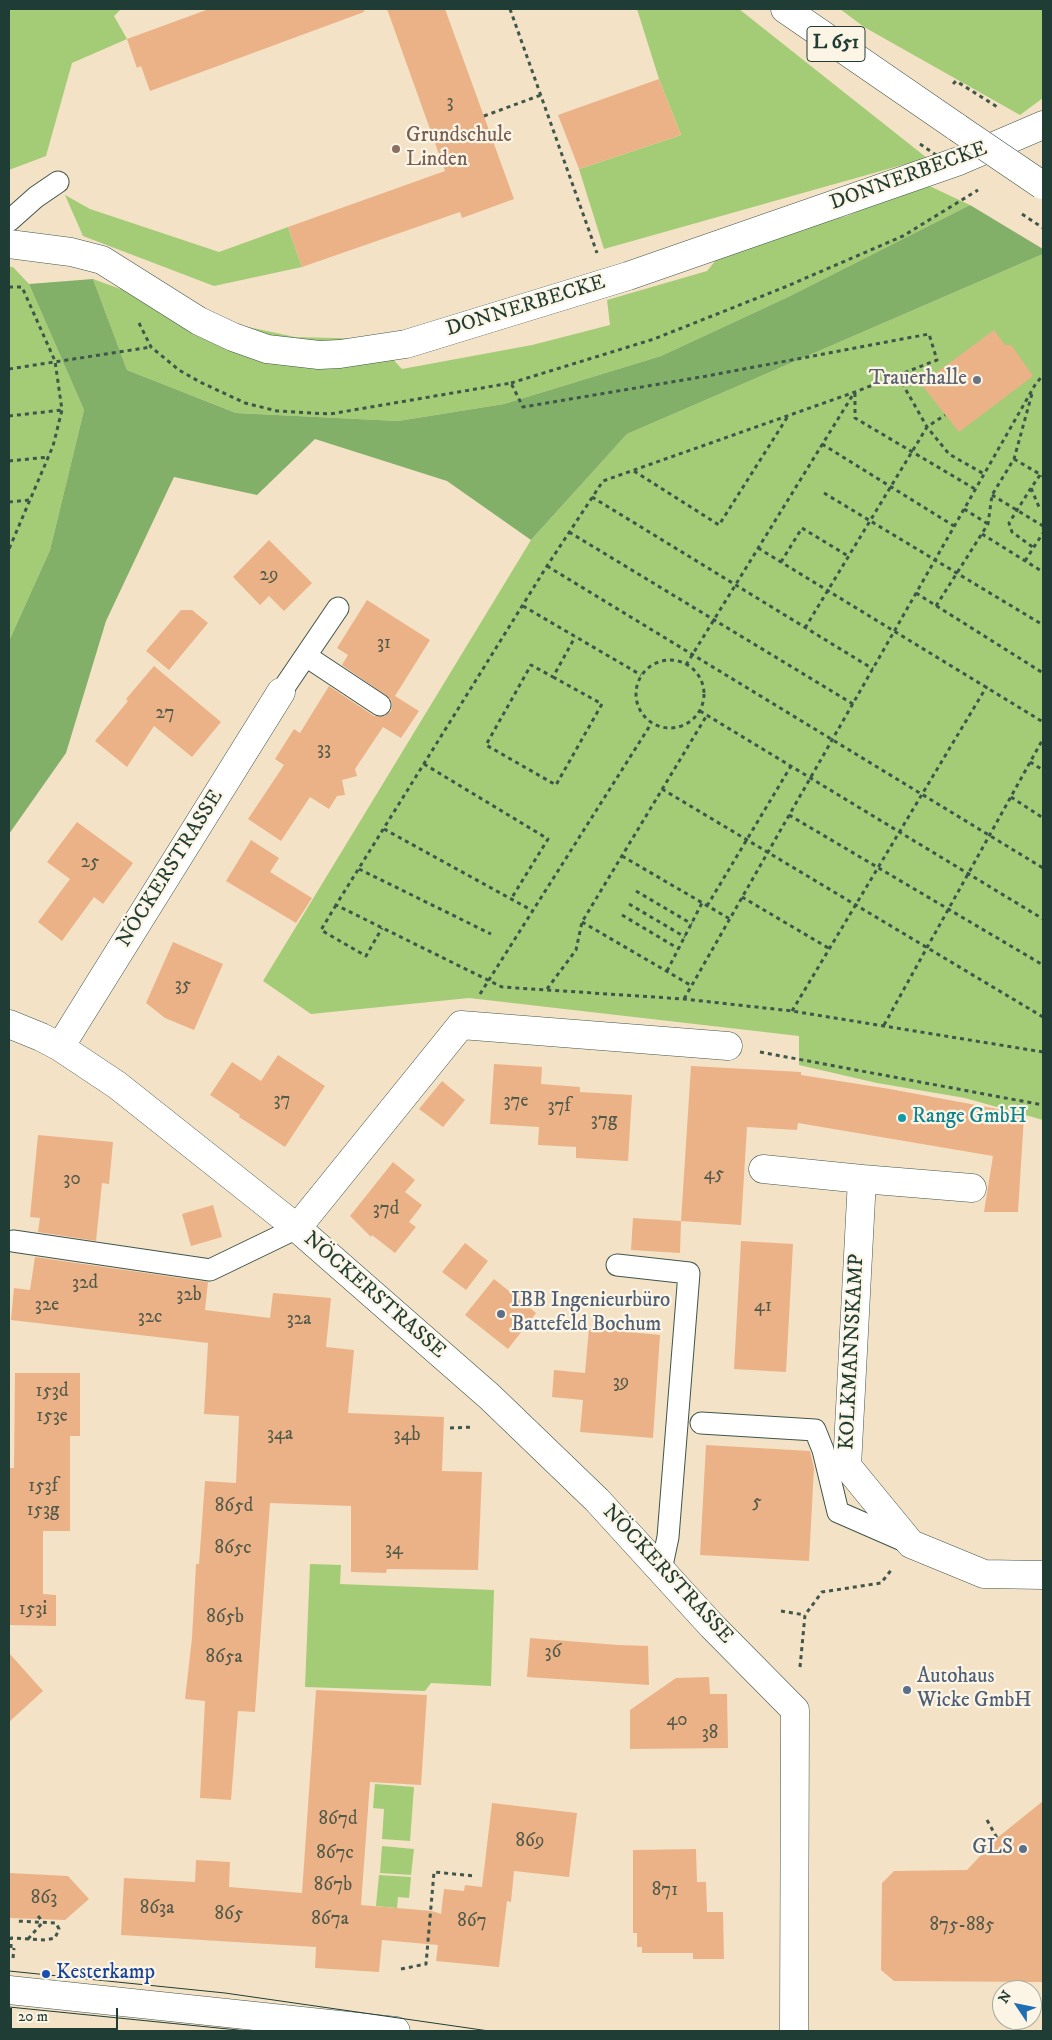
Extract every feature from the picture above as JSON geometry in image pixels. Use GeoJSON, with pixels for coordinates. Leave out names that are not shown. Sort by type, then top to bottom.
{"type":"FeatureCollection","features":[{"type":"Feature","properties":{"kind":"street","name":"L 651"},"geometry":{"type":"LineString","coordinates":[[785,9],[1042,186]]}},
{"type":"Feature","properties":{"kind":"street","name":"DONNERBECKE"},"geometry":{"type":"LineString","coordinates":[[9,244],[90,256],[102,260],[199,320],[267,350],[319,355],[340,354],[406,344],[608,282],[959,161],[1043,125]]}},
{"type":"Feature","properties":{"kind":"street","name":"NÖCKERSTRASSE"},"geometry":{"type":"LineString","coordinates":[[60,1047],[281,692]]}},
{"type":"Feature","properties":{"kind":"street","name":"NÖCKERSTRASSE"},"geometry":{"type":"LineString","coordinates":[[9,1024],[60,1047],[117,1085],[297,1228],[490,1398],[597,1500],[795,1710]]}},
{"type":"Feature","properties":{"kind":"street","name":"NÖCKERSTRASSE"},"geometry":{"type":"LineString","coordinates":[[297,1228],[461,1025]]}},
{"type":"Feature","properties":{"kind":"street"},"geometry":{"type":"LineString","coordinates":[[461,1025],[728,1046]]}},
{"type":"Feature","properties":{"kind":"street"},"geometry":{"type":"LineString","coordinates":[[763,1168],[862,1179],[972,1188]]}},
{"type":"Feature","properties":{"kind":"street","name":"KOLKMANNSKAMP"},"geometry":{"type":"LineString","coordinates":[[862,1179],[847,1466],[911,1544],[984,1574],[1043,1575]]}},
{"type":"Feature","properties":{"kind":"street"},"geometry":{"type":"LineString","coordinates":[[794,2031],[795,1710]]}},
{"type":"Feature","properties":{"kind":"street"},"geometry":{"type":"LineString","coordinates":[[9,1990],[326,2027],[396,2031]]}},
{"type":"Feature","properties":{"kind":"lane"},"geometry":{"type":"LineString","coordinates":[[9,221],[36,197],[58,182]]}},
{"type":"Feature","properties":{"kind":"lane"},"geometry":{"type":"LineString","coordinates":[[281,692],[338,608]]}},
{"type":"Feature","properties":{"kind":"lane"},"geometry":{"type":"LineString","coordinates":[[306,656],[380,705]]}},
{"type":"Feature","properties":{"kind":"lane"},"geometry":{"type":"LineString","coordinates":[[13,1241],[210,1270],[297,1228]]}},
{"type":"Feature","properties":{"kind":"lane"},"geometry":{"type":"LineString","coordinates":[[617,1265],[689,1273],[668,1538],[661,1570]]}},
{"type":"Feature","properties":{"kind":"lane"},"geometry":{"type":"LineString","coordinates":[[701,1423],[815,1430],[823,1450],[838,1512],[911,1544]]}},
{"type":"Feature","properties":{"kind":"path"},"geometry":{"type":"LineString","coordinates":[[510,9],[608,282]]}},
{"type":"Feature","properties":{"kind":"path"},"geometry":{"type":"LineString","coordinates":[[484,116],[541,95]]}},
{"type":"Feature","properties":{"kind":"path"},"geometry":{"type":"LineString","coordinates":[[131,278],[135,315],[151,347],[179,370],[245,403],[277,411],[330,414],[511,383],[654,339],[785,287],[903,236],[976,192],[981,185]]}},
{"type":"Feature","properties":{"kind":"path"},"geometry":{"type":"LineString","coordinates":[[9,287],[22,287],[55,361],[62,410],[49,457],[9,549]]}},
{"type":"Feature","properties":{"kind":"path"},"geometry":{"type":"LineString","coordinates":[[382,928],[366,956],[321,930],[547,566],[603,481],[788,416],[937,360],[929,334],[707,376],[523,407],[511,383]]}},
{"type":"Feature","properties":{"kind":"path"},"geometry":{"type":"LineString","coordinates":[[9,368],[151,347]]}},
{"type":"Feature","properties":{"kind":"path"},"geometry":{"type":"LineString","coordinates":[[684,999],[975,489],[1035,385],[1043,375]]}},
{"type":"Feature","properties":{"kind":"path"},"geometry":{"type":"LineString","coordinates":[[898,376],[927,427],[949,454],[984,474]]}},
{"type":"Feature","properties":{"kind":"path"},"geometry":{"type":"LineString","coordinates":[[936,606],[988,524],[992,494],[1014,459],[1035,385]]}},
{"type":"Feature","properties":{"kind":"path"},"geometry":{"type":"LineString","coordinates":[[686,665],[854,392]]}},
{"type":"Feature","properties":{"kind":"path"},"geometry":{"type":"LineString","coordinates":[[854,392],[855,418],[975,489]]}},
{"type":"Feature","properties":{"kind":"path"},"geometry":{"type":"LineString","coordinates":[[9,416],[62,410]]}},
{"type":"Feature","properties":{"kind":"path"},"geometry":{"type":"LineString","coordinates":[[805,628],[927,427],[945,414]]}},
{"type":"Feature","properties":{"kind":"path"},"geometry":{"type":"LineString","coordinates":[[633,471],[719,525],[788,416]]}},
{"type":"Feature","properties":{"kind":"path"},"geometry":{"type":"LineString","coordinates":[[822,444],[954,526]]}},
{"type":"Feature","properties":{"kind":"path"},"geometry":{"type":"LineString","coordinates":[[9,461],[49,457]]}},
{"type":"Feature","properties":{"kind":"path"},"geometry":{"type":"LineString","coordinates":[[1014,459],[1042,476],[1031,488],[1009,523],[1012,532],[1034,548]]}},
{"type":"Feature","properties":{"kind":"path"},"geometry":{"type":"LineString","coordinates":[[1031,488],[1039,507],[1043,506]]}},
{"type":"Feature","properties":{"kind":"path"},"geometry":{"type":"LineString","coordinates":[[824,493],[936,558],[1043,624]]}},
{"type":"Feature","properties":{"kind":"path"},"geometry":{"type":"LineString","coordinates":[[992,494],[1043,526]]}},
{"type":"Feature","properties":{"kind":"path"},"geometry":{"type":"LineString","coordinates":[[592,497],[873,669]]}},
{"type":"Feature","properties":{"kind":"path"},"geometry":{"type":"LineString","coordinates":[[9,502],[30,500]]}},
{"type":"Feature","properties":{"kind":"path"},"geometry":{"type":"LineString","coordinates":[[964,509],[988,524]]}},
{"type":"Feature","properties":{"kind":"path"},"geometry":{"type":"LineString","coordinates":[[781,562],[802,528],[848,556]]}},
{"type":"Feature","properties":{"kind":"path"},"geometry":{"type":"LineString","coordinates":[[570,532],[853,704]]}},
{"type":"Feature","properties":{"kind":"path"},"geometry":{"type":"LineString","coordinates":[[1025,561],[1043,533]]}},
{"type":"Feature","properties":{"kind":"path"},"geometry":{"type":"LineString","coordinates":[[982,534],[1043,572]]}},
{"type":"Feature","properties":{"kind":"path"},"geometry":{"type":"LineString","coordinates":[[758,548],[987,686],[1043,722]]}},
{"type":"Feature","properties":{"kind":"path"},"geometry":{"type":"LineString","coordinates":[[547,566],[1043,868]]}},
{"type":"Feature","properties":{"kind":"path"},"geometry":{"type":"LineString","coordinates":[[916,593],[1043,674]]}},
{"type":"Feature","properties":{"kind":"path"},"geometry":{"type":"LineString","coordinates":[[522,606],[641,675]]}},
{"type":"Feature","properties":{"kind":"path"},"geometry":{"type":"LineString","coordinates":[[553,677],[575,637]]}},
{"type":"Feature","properties":{"kind":"path"},"geometry":{"type":"LineString","coordinates":[[666,660],[681,661],[686,665],[694,669],[702,682],[704,697],[700,711],[693,720],[673,729],[661,728],[651,724],[641,714],[636,701],[636,688],[641,675],[652,665],[666,660]]}},
{"type":"Feature","properties":{"kind":"path"},"geometry":{"type":"LineString","coordinates":[[531,665],[553,677],[602,704],[556,785],[486,746],[531,665]]}},
{"type":"Feature","properties":{"kind":"path"},"geometry":{"type":"LineString","coordinates":[[792,1011],[987,686]]}},
{"type":"Feature","properties":{"kind":"path"},"geometry":{"type":"LineString","coordinates":[[700,711],[1043,919]]}},
{"type":"Feature","properties":{"kind":"path"},"geometry":{"type":"LineString","coordinates":[[547,990],[576,950],[582,922],[707,715]]}},
{"type":"Feature","properties":{"kind":"path"},"geometry":{"type":"LineString","coordinates":[[461,1025],[651,724]]}},
{"type":"Feature","properties":{"kind":"path"},"geometry":{"type":"LineString","coordinates":[[884,1025],[1043,739]]}},
{"type":"Feature","properties":{"kind":"path"},"geometry":{"type":"LineString","coordinates":[[1030,762],[1043,770]]}},
{"type":"Feature","properties":{"kind":"path"},"geometry":{"type":"LineString","coordinates":[[424,764],[548,839],[511,899]]}},
{"type":"Feature","properties":{"kind":"path"},"geometry":{"type":"LineString","coordinates":[[707,906],[790,766]]}},
{"type":"Feature","properties":{"kind":"path"},"geometry":{"type":"LineString","coordinates":[[662,789],[1043,1017]]}},
{"type":"Feature","properties":{"kind":"path"},"geometry":{"type":"LineString","coordinates":[[1011,797],[1043,818]]}},
{"type":"Feature","properties":{"kind":"path"},"geometry":{"type":"LineString","coordinates":[[789,815],[1043,965]]}},
{"type":"Feature","properties":{"kind":"path"},"geometry":{"type":"LineString","coordinates":[[384,830],[533,911]]}},
{"type":"Feature","properties":{"kind":"path"},"geometry":{"type":"LineString","coordinates":[[622,856],[730,919]]}},
{"type":"Feature","properties":{"kind":"path"},"geometry":{"type":"LineString","coordinates":[[359,869],[491,934]]}},
{"type":"Feature","properties":{"kind":"path"},"geometry":{"type":"LineString","coordinates":[[636,891],[692,924]]}},
{"type":"Feature","properties":{"kind":"path"},"geometry":{"type":"LineString","coordinates":[[742,897],[830,949]]}},
{"type":"Feature","properties":{"kind":"path"},"geometry":{"type":"LineString","coordinates":[[667,972],[702,903]]}},
{"type":"Feature","properties":{"kind":"path"},"geometry":{"type":"LineString","coordinates":[[629,904],[686,937]]}},
{"type":"Feature","properties":{"kind":"path"},"geometry":{"type":"LineString","coordinates":[[336,906],[502,987],[684,999],[792,1011],[1043,1052]]}},
{"type":"Feature","properties":{"kind":"path"},"geometry":{"type":"LineString","coordinates":[[622,915],[679,949]]}},
{"type":"Feature","properties":{"kind":"path"},"geometry":{"type":"LineString","coordinates":[[582,922],[692,986]]}},
{"type":"Feature","properties":{"kind":"path"},"geometry":{"type":"LineString","coordinates":[[728,1046],[1043,1105]]}},
{"type":"Feature","properties":{"kind":"path"},"geometry":{"type":"LineString","coordinates":[[795,1710],[805,1615],[822,1592],[881,1583],[911,1544]]}},
{"type":"Feature","properties":{"kind":"path"},"geometry":{"type":"LineString","coordinates":[[781,1610],[805,1615]]}},
{"type":"Feature","properties":{"kind":"path"},"geometry":{"type":"LineString","coordinates":[[987,1820],[998,1838]]}},
{"type":"Feature","properties":{"kind":"path"},"geometry":{"type":"LineString","coordinates":[[401,1969],[426,1964],[434,1872],[475,1876]]}},
{"type":"Feature","properties":{"kind":"path"},"geometry":{"type":"LineString","coordinates":[[38,1916],[44,1922]]}},
{"type":"Feature","properties":{"kind":"path"},"geometry":{"type":"LineString","coordinates":[[13,1954],[10,1938],[45,1940],[55,1938],[59,1930],[56,1923],[16,1921]]}},
{"type":"Feature","properties":{"kind":"path"},"geometry":{"type":"LineString","coordinates":[[28,1939],[44,1922]]}},
{"type":"Feature","properties":{"kind":"green space"},"geometry":{"type":"Polygon","coordinates":[[[9,9],[121,9],[114,16],[127,39],[72,63],[46,156],[9,170],[9,9]]]}},
{"type":"Feature","properties":{"kind":"green space"},"geometry":{"type":"Polygon","coordinates":[[[637,9],[739,9],[927,158],[604,249],[579,169],[681,135],[659,79],[637,9]]]}},
{"type":"Feature","properties":{"kind":"green space"},"geometry":{"type":"Polygon","coordinates":[[[840,9],[1043,9],[1043,98],[1020,115],[864,27],[840,9]]]}},
{"type":"Feature","properties":{"kind":"green space"},"geometry":{"type":"Polygon","coordinates":[[[923,183],[970,205],[788,297],[661,356],[504,404],[398,421],[236,413],[127,370],[93,279],[192,315],[295,337],[374,339],[402,369],[532,345],[610,325],[607,300],[707,271],[728,245],[847,216],[923,183]]]}},
{"type":"Feature","properties":{"kind":"green space"},"geometry":{"type":"Polygon","coordinates":[[[65,195],[90,209],[219,252],[288,227],[302,267],[214,286],[83,236],[65,195]]]}},
{"type":"Feature","properties":{"kind":"green space"},"geometry":{"type":"Polygon","coordinates":[[[970,205],[1043,249],[1043,254],[627,434],[531,540],[447,481],[315,439],[257,495],[174,477],[106,621],[66,753],[9,834],[9,641],[50,550],[84,410],[29,284],[93,279],[127,370],[236,413],[398,421],[504,404],[661,356],[788,297],[970,205]]]}},
{"type":"Feature","properties":{"kind":"green space"},"geometry":{"type":"Polygon","coordinates":[[[1043,254],[1043,1120],[965,1098],[877,1083],[799,1065],[799,1036],[469,998],[311,1014],[263,981],[531,540],[627,434],[1043,254]]]}},
{"type":"Feature","properties":{"kind":"green space"},"geometry":{"type":"Polygon","coordinates":[[[9,267],[13,267],[29,284],[84,410],[50,550],[9,641],[9,267]]]}},
{"type":"Feature","properties":{"kind":"green space"},"geometry":{"type":"Polygon","coordinates":[[[310,1564],[341,1565],[340,1584],[494,1590],[491,1686],[431,1683],[425,1691],[305,1687],[310,1564]]]}},
{"type":"Feature","properties":{"kind":"green space"},"geometry":{"type":"Polygon","coordinates":[[[375,1784],[414,1787],[410,1841],[382,1839],[384,1809],[373,1808],[375,1784]]]}},
{"type":"Feature","properties":{"kind":"green space"},"geometry":{"type":"Polygon","coordinates":[[[382,1846],[414,1849],[411,1875],[380,1873],[382,1846]]]}},
{"type":"Feature","properties":{"kind":"green space"},"geometry":{"type":"Polygon","coordinates":[[[379,1875],[411,1877],[409,1898],[398,1897],[397,1908],[376,1906],[379,1875]]]}},
{"type":"Feature","properties":{"kind":"building"},"geometry":{"type":"Polygon","coordinates":[[[209,9],[364,9],[364,12],[150,91],[141,66],[137,68],[127,39],[209,9]]]}},
{"type":"Feature","properties":{"kind":"building"},"geometry":{"type":"Polygon","coordinates":[[[387,9],[445,9],[514,199],[462,218],[460,212],[302,267],[288,227],[445,171],[387,9]]]}},
{"type":"Feature","properties":{"kind":"building"},"geometry":{"type":"Polygon","coordinates":[[[659,79],[681,135],[579,169],[558,115],[659,79]]]}},
{"type":"Feature","properties":{"kind":"building","name":"Trauerhalle"},"geometry":{"type":"Polygon","coordinates":[[[994,330],[1005,345],[1011,345],[1033,376],[959,432],[921,384],[994,330]]]}},
{"type":"Feature","properties":{"kind":"building"},"geometry":{"type":"Polygon","coordinates":[[[269,540],[312,583],[284,611],[269,596],[260,605],[233,577],[269,540]]]}},
{"type":"Feature","properties":{"kind":"building"},"geometry":{"type":"Polygon","coordinates":[[[367,600],[430,640],[395,696],[419,711],[401,738],[383,727],[355,769],[357,776],[342,780],[345,795],[337,796],[329,809],[310,797],[281,841],[248,819],[284,765],[275,759],[294,729],[300,733],[329,686],[374,716],[385,716],[391,711],[391,699],[342,665],[348,655],[337,648],[367,600]]]}},
{"type":"Feature","properties":{"kind":"building"},"geometry":{"type":"Polygon","coordinates":[[[181,610],[192,610],[208,623],[169,670],[146,651],[181,610]]]}},
{"type":"Feature","properties":{"kind":"building"},"geometry":{"type":"Polygon","coordinates":[[[154,666],[221,722],[192,757],[154,726],[127,767],[95,741],[128,701],[126,699],[154,666]]]}},
{"type":"Feature","properties":{"kind":"building"},"geometry":{"type":"Polygon","coordinates":[[[77,822],[133,863],[103,904],[94,897],[62,941],[38,922],[70,879],[47,862],[77,822]]]}},
{"type":"Feature","properties":{"kind":"building"},"geometry":{"type":"Polygon","coordinates":[[[251,840],[279,858],[270,872],[312,898],[296,923],[226,881],[251,840]]]}},
{"type":"Feature","properties":{"kind":"building"},"geometry":{"type":"Polygon","coordinates":[[[173,942],[223,964],[194,1030],[165,1018],[146,1003],[173,942]]]}},
{"type":"Feature","properties":{"kind":"building"},"geometry":{"type":"Polygon","coordinates":[[[278,1055],[325,1086],[285,1147],[239,1117],[240,1115],[210,1095],[232,1062],[261,1081],[278,1055]]]}},
{"type":"Feature","properties":{"kind":"building"},"geometry":{"type":"Polygon","coordinates":[[[494,1064],[542,1067],[541,1084],[580,1087],[580,1092],[632,1095],[628,1161],[576,1158],[576,1147],[538,1145],[539,1127],[490,1124],[494,1064]]]}},
{"type":"Feature","properties":{"kind":"building"},"geometry":{"type":"Polygon","coordinates":[[[691,1066],[801,1072],[801,1075],[890,1089],[1008,1111],[1008,1113],[1024,1116],[1018,1212],[984,1212],[993,1156],[798,1123],[797,1130],[747,1127],[741,1225],[681,1221],[691,1066]]]}},
{"type":"Feature","properties":{"kind":"building"},"geometry":{"type":"Polygon","coordinates":[[[442,1081],[465,1100],[443,1127],[419,1109],[442,1081]]]}},
{"type":"Feature","properties":{"kind":"building"},"geometry":{"type":"Polygon","coordinates":[[[38,1135],[113,1142],[109,1184],[102,1183],[96,1241],[38,1232],[40,1218],[30,1217],[38,1135]]]}},
{"type":"Feature","properties":{"kind":"building"},"geometry":{"type":"Polygon","coordinates":[[[393,1162],[415,1180],[405,1192],[422,1205],[409,1222],[416,1227],[395,1253],[372,1235],[371,1237],[350,1216],[393,1162]]]}},
{"type":"Feature","properties":{"kind":"building"},"geometry":{"type":"Polygon","coordinates":[[[213,1205],[222,1237],[191,1246],[182,1214],[213,1205]]]}},
{"type":"Feature","properties":{"kind":"building"},"geometry":{"type":"Polygon","coordinates":[[[633,1218],[681,1221],[680,1253],[631,1250],[633,1218]]]}},
{"type":"Feature","properties":{"kind":"building"},"geometry":{"type":"Polygon","coordinates":[[[741,1241],[793,1244],[786,1372],[734,1369],[741,1241]]]}},
{"type":"Feature","properties":{"kind":"building"},"geometry":{"type":"Polygon","coordinates":[[[465,1243],[488,1261],[466,1290],[442,1272],[465,1243]]]}},
{"type":"Feature","properties":{"kind":"building"},"geometry":{"type":"Polygon","coordinates":[[[35,1257],[208,1282],[205,1310],[270,1318],[273,1293],[331,1298],[326,1347],[354,1350],[348,1413],[444,1417],[442,1471],[482,1472],[478,1570],[387,1569],[386,1573],[351,1572],[351,1506],[270,1503],[255,1712],[238,1711],[231,1800],[200,1798],[205,1701],[185,1699],[192,1638],[196,1564],[199,1564],[205,1481],[236,1483],[239,1416],[204,1414],[208,1343],[11,1320],[14,1288],[30,1290],[35,1257]]]}},
{"type":"Feature","properties":{"kind":"building","name":"IBB Ingenieurbüro Battefeld Bochum"},"geometry":{"type":"Polygon","coordinates":[[[494,1279],[536,1313],[508,1349],[465,1315],[494,1279]]]}},
{"type":"Feature","properties":{"kind":"building"},"geometry":{"type":"Polygon","coordinates":[[[589,1328],[660,1335],[653,1438],[580,1432],[583,1400],[552,1397],[554,1370],[585,1373],[589,1328]]]}},
{"type":"Feature","properties":{"kind":"building"},"geometry":{"type":"Polygon","coordinates":[[[15,1373],[80,1373],[80,1436],[70,1436],[70,1531],[43,1531],[43,1594],[56,1595],[56,1626],[9,1625],[9,1468],[14,1468],[15,1373]]]}},
{"type":"Feature","properties":{"kind":"building"},"geometry":{"type":"Polygon","coordinates":[[[706,1445],[810,1451],[814,1468],[809,1561],[700,1555],[706,1445]]]}},
{"type":"Feature","properties":{"kind":"building"},"geometry":{"type":"Polygon","coordinates":[[[530,1638],[648,1646],[649,1685],[527,1677],[530,1638]]]}},
{"type":"Feature","properties":{"kind":"building"},"geometry":{"type":"Polygon","coordinates":[[[9,1653],[43,1691],[9,1722],[9,1653]]]}},
{"type":"Feature","properties":{"kind":"building"},"geometry":{"type":"Polygon","coordinates":[[[709,1677],[710,1694],[727,1694],[728,1748],[630,1749],[630,1710],[676,1678],[709,1677]]]}},
{"type":"Feature","properties":{"kind":"building"},"geometry":{"type":"Polygon","coordinates":[[[316,1690],[427,1695],[421,1785],[370,1782],[361,1905],[432,1911],[441,1914],[444,1889],[464,1891],[465,1885],[482,1887],[492,1803],[577,1813],[569,1877],[514,1871],[511,1902],[507,1901],[499,1967],[436,1961],[438,1945],[382,1940],[379,1972],[315,1968],[316,1947],[121,1935],[124,1878],[195,1882],[196,1860],[230,1862],[229,1887],[302,1893],[316,1690]]]}},
{"type":"Feature","properties":{"kind":"building"},"geometry":{"type":"Polygon","coordinates":[[[1043,1801],[1043,1982],[1042,1980],[894,1981],[881,1970],[882,1883],[894,1871],[967,1870],[997,1838],[1043,1801]]]}},
{"type":"Feature","properties":{"kind":"building"},"geometry":{"type":"Polygon","coordinates":[[[696,1849],[697,1882],[706,1882],[707,1912],[723,1912],[724,1959],[693,1959],[693,1953],[642,1953],[642,1947],[637,1947],[637,1933],[633,1933],[633,1850],[696,1849]]]}},
{"type":"Feature","properties":{"kind":"building"},"geometry":{"type":"Polygon","coordinates":[[[9,1873],[68,1876],[89,1899],[65,1920],[9,1918],[9,1873]]]}},
{"type":"Feature","properties":{"kind":"tram line"},"geometry":{"type":"LineString","coordinates":[[9,1971],[225,1993],[489,2031]]}},
{"type":"Feature","properties":{"kind":"tram line"},"geometry":{"type":"LineString","coordinates":[[9,2007],[248,2031]]}},
{"type":"Feature","properties":{"kind":"place","name":"Grundschule Linden"},"geometry":{"type":"Point","coordinates":[396,149]}},
{"type":"Feature","properties":{"kind":"place","name":"Trauerhalle"},"geometry":{"type":"Point","coordinates":[977,380]}},
{"type":"Feature","properties":{"kind":"place","name":"Range GmbH"},"geometry":{"type":"Point","coordinates":[902,1118]}},
{"type":"Feature","properties":{"kind":"place","name":"IBB Ingenieurbüro Battefeld Bochum"},"geometry":{"type":"Point","coordinates":[501,1314]}},
{"type":"Feature","properties":{"kind":"place","name":"Autohaus Wicke GmbH"},"geometry":{"type":"Point","coordinates":[907,1690]}},
{"type":"Feature","properties":{"kind":"place","name":"GLS"},"geometry":{"type":"Point","coordinates":[1023,1849]}},
{"type":"Feature","properties":{"kind":"place","name":"Kesterkamp"},"geometry":{"type":"Point","coordinates":[46,1974]}}]}
